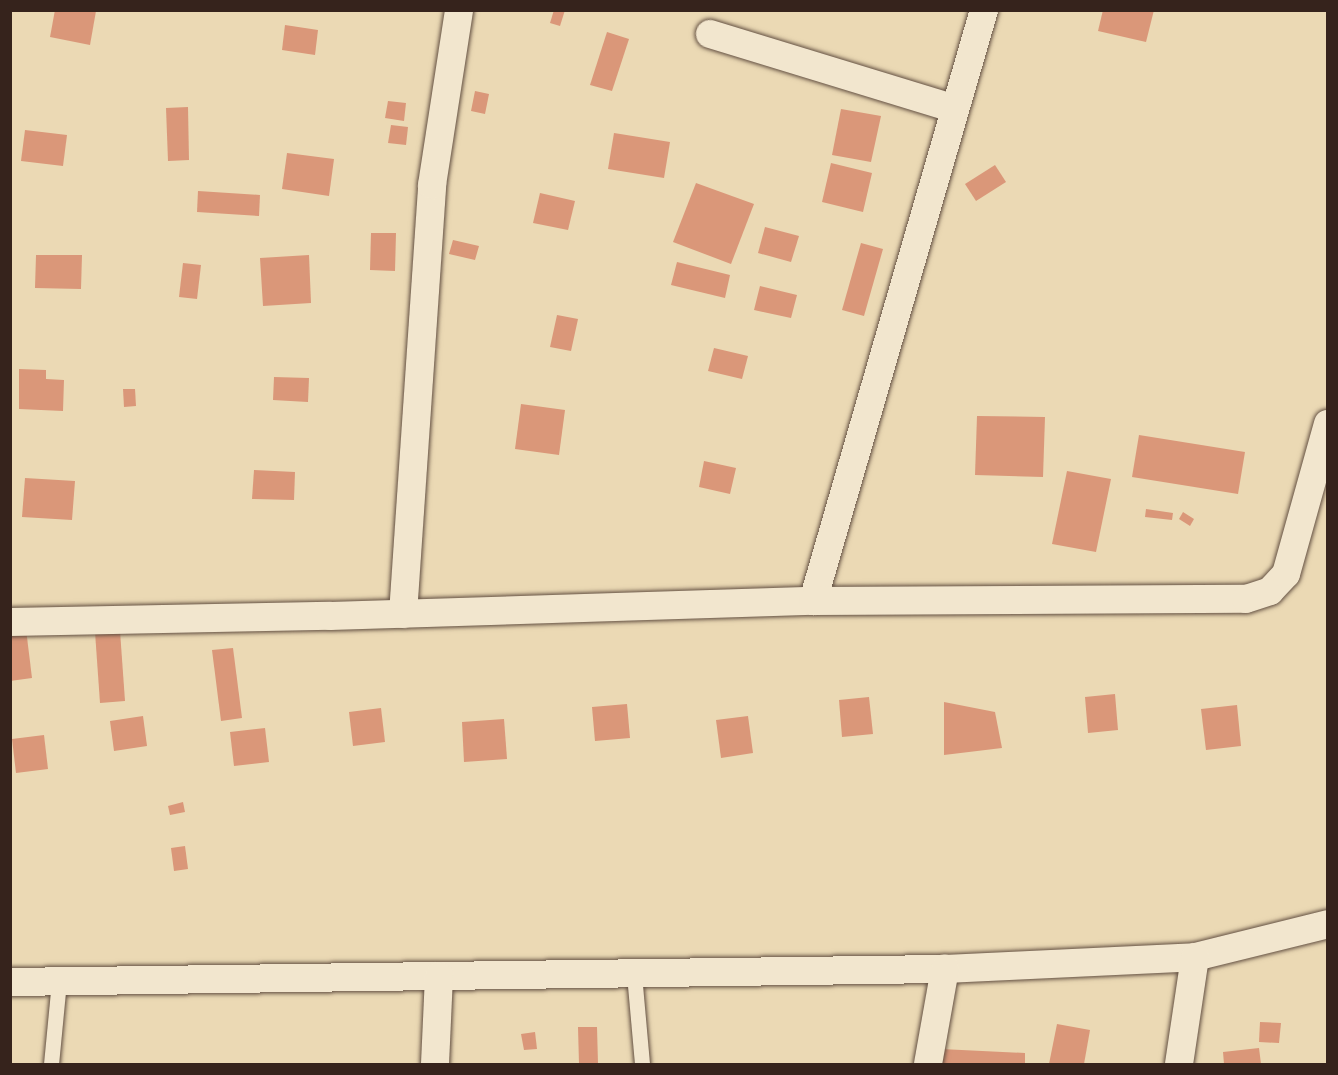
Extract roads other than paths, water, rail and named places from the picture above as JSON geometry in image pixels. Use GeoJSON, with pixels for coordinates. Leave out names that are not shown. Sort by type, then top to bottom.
{"type":"FeatureCollection","features":[{"type":"Feature","properties":{"kind":"street"},"geometry":{"type":"LineString","coordinates":[[403,614],[432,185],[459,10]]}},
{"type":"Feature","properties":{"kind":"street"},"geometry":{"type":"LineString","coordinates":[[813,601],[984,10]]}},
{"type":"Feature","properties":{"kind":"street"},"geometry":{"type":"LineString","coordinates":[[710,34],[955,109]]}},
{"type":"Feature","properties":{"kind":"street"},"geometry":{"type":"LineString","coordinates":[[10,622],[403,614],[813,601],[1234,599],[1254,596],[1270,591],[1286,574],[1328,424]]}},
{"type":"Feature","properties":{"kind":"street"},"geometry":{"type":"LineString","coordinates":[[10,982],[945,969],[1195,957],[1328,924]]}},
{"type":"Feature","properties":{"kind":"street"},"geometry":{"type":"LineString","coordinates":[[1179,1065],[1195,957]]}},
{"type":"Feature","properties":{"kind":"street"},"geometry":{"type":"LineString","coordinates":[[928,1065],[945,969]]}},
{"type":"Feature","properties":{"kind":"street"},"geometry":{"type":"LineString","coordinates":[[435,1065],[439,975]]}},
{"type":"Feature","properties":{"kind":"lane"},"geometry":{"type":"LineString","coordinates":[[634,974],[642,1065]]}},
{"type":"Feature","properties":{"kind":"lane"},"geometry":{"type":"LineString","coordinates":[[51,1065],[59,981]]}}]}
